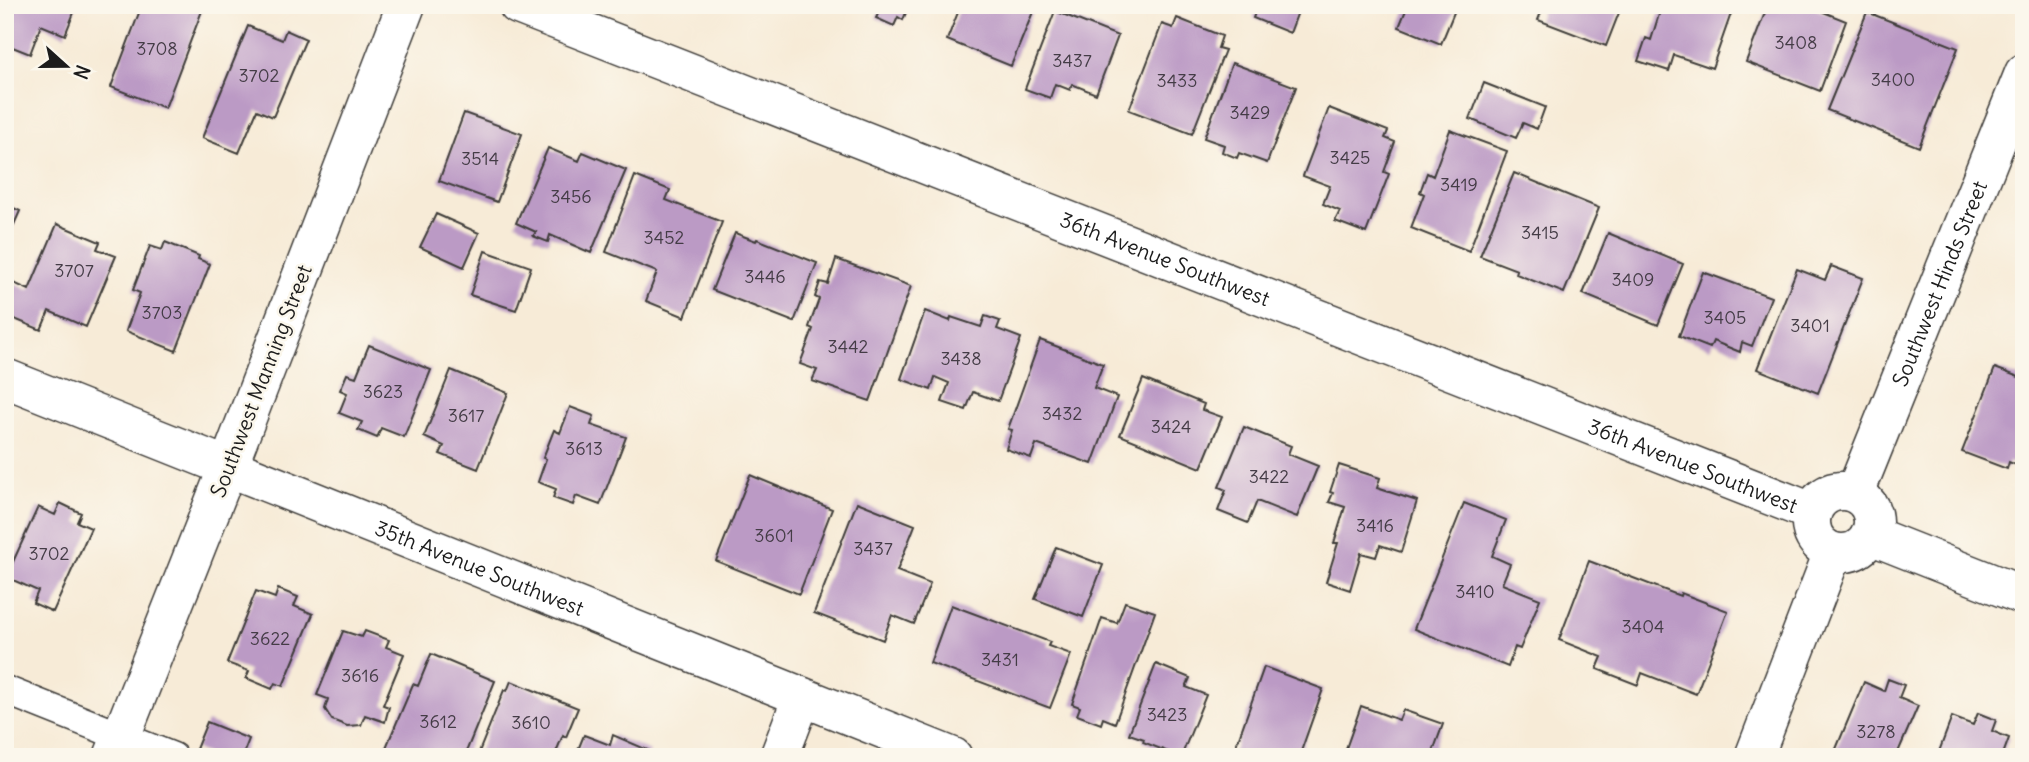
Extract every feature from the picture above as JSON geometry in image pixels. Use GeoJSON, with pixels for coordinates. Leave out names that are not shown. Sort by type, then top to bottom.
{"type":"FeatureCollection","features":[{"type":"Feature","properties":{"kind":"street","name":"Southwest Manning Street"},"geometry":{"type":"LineString","coordinates":[[117,747],[407,5]]}},
{"type":"Feature","properties":{"kind":"street","name":"36th Avenue Southwest"},"geometry":{"type":"LineString","coordinates":[[518,5],[1812,512]]}},
{"type":"Feature","properties":{"kind":"street","name":"Southwest Hinds Street"},"geometry":{"type":"LineString","coordinates":[[1855,493],[2024,73]]}},
{"type":"Feature","properties":{"kind":"street","name":"35th Avenue Southwest"},"geometry":{"type":"LineString","coordinates":[[5,378],[953,757]]}},
{"type":"Feature","properties":{"kind":"street"},"geometry":{"type":"LineString","coordinates":[[1840,490],[1855,493],[1867,502],[1871,510],[1874,522],[1870,536],[1858,549],[1848,553],[1833,552],[1818,543],[1813,534],[1812,512],[1830,492],[1840,490]]}},
{"type":"Feature","properties":{"kind":"street"},"geometry":{"type":"LineString","coordinates":[[1870,536],[2024,596]]}},
{"type":"Feature","properties":{"kind":"street"},"geometry":{"type":"LineString","coordinates":[[1754,757],[1833,552]]}},
{"type":"Feature","properties":{"kind":"street"},"geometry":{"type":"LineString","coordinates":[[779,757],[802,697]]}},
{"type":"Feature","properties":{"kind":"lane"},"geometry":{"type":"LineString","coordinates":[[5,690],[117,747],[173,757]]}},
{"type":"Feature","properties":{"kind":"building"},"geometry":{"type":"Polygon","coordinates":[[[10,5],[77,5],[65,35],[41,25],[30,54],[5,44],[5,17],[10,5]]]}},
{"type":"Feature","properties":{"kind":"building"},"geometry":{"type":"Polygon","coordinates":[[[142,5],[195,5],[203,8],[165,108],[111,87],[142,5]]]}},
{"type":"Feature","properties":{"kind":"building"},"geometry":{"type":"Polygon","coordinates":[[[870,5],[909,5],[903,20],[898,17],[894,26],[876,18],[880,10],[870,5]]]}},
{"type":"Feature","properties":{"kind":"building"},"geometry":{"type":"Polygon","coordinates":[[[961,5],[1035,7],[1011,66],[947,40],[961,5]]]}},
{"type":"Feature","properties":{"kind":"building"},"geometry":{"type":"Polygon","coordinates":[[[1258,5],[1288,5],[1299,9],[1290,33],[1253,18],[1258,5]]]}},
{"type":"Feature","properties":{"kind":"building"},"geometry":{"type":"Polygon","coordinates":[[[1408,5],[1457,5],[1441,44],[1399,27],[1408,5]]]}},
{"type":"Feature","properties":{"kind":"building"},"geometry":{"type":"Polygon","coordinates":[[[1544,5],[1622,5],[1606,46],[1538,20],[1544,5]]]}},
{"type":"Feature","properties":{"kind":"building"},"geometry":{"type":"Polygon","coordinates":[[[1662,5],[1734,5],[1712,68],[1674,55],[1669,71],[1638,61],[1646,38],[1651,40],[1662,5]]]}},
{"type":"Feature","properties":{"kind":"building"},"geometry":{"type":"Polygon","coordinates":[[[1768,5],[1806,5],[1846,21],[1820,91],[1746,62],[1768,5]]]}},
{"type":"Feature","properties":{"kind":"building"},"geometry":{"type":"Polygon","coordinates":[[[1055,11],[1118,36],[1096,94],[1072,84],[1070,90],[1055,84],[1050,98],[1025,89],[1055,11]]]}},
{"type":"Feature","properties":{"kind":"building"},"geometry":{"type":"Polygon","coordinates":[[[1867,12],[1958,48],[1919,147],[1827,110],[1867,12]]]}},
{"type":"Feature","properties":{"kind":"building"},"geometry":{"type":"Polygon","coordinates":[[[1177,18],[1222,36],[1218,48],[1225,50],[1192,134],[1129,110],[1162,24],[1173,28],[1177,18]]]}},
{"type":"Feature","properties":{"kind":"building"},"geometry":{"type":"Polygon","coordinates":[[[248,26],[282,40],[286,30],[306,39],[273,117],[257,110],[239,153],[202,138],[248,26]]]}},
{"type":"Feature","properties":{"kind":"building"},"geometry":{"type":"Polygon","coordinates":[[[1232,63],[1296,87],[1267,163],[1239,153],[1237,158],[1222,152],[1224,145],[1204,138],[1232,63]]]}},
{"type":"Feature","properties":{"kind":"building"},"geometry":{"type":"Polygon","coordinates":[[[1484,83],[1545,107],[1537,129],[1523,123],[1516,138],[1470,119],[1484,83]]]}},
{"type":"Feature","properties":{"kind":"building"},"geometry":{"type":"Polygon","coordinates":[[[1329,108],[1388,131],[1385,138],[1395,142],[1384,172],[1389,174],[1366,233],[1335,221],[1340,211],[1323,204],[1330,186],[1303,176],[1329,108]]]}},
{"type":"Feature","properties":{"kind":"building"},"geometry":{"type":"Polygon","coordinates":[[[464,113],[522,134],[497,202],[439,181],[464,113]]]}},
{"type":"Feature","properties":{"kind":"building"},"geometry":{"type":"Polygon","coordinates":[[[1450,130],[1507,151],[1469,251],[1411,228],[1424,194],[1420,192],[1427,173],[1433,176],[1450,130]]]}},
{"type":"Feature","properties":{"kind":"building"},"geometry":{"type":"Polygon","coordinates":[[[548,148],[579,161],[583,152],[626,170],[591,253],[550,235],[548,242],[533,236],[536,232],[516,223],[548,148]]]}},
{"type":"Feature","properties":{"kind":"building"},"geometry":{"type":"Polygon","coordinates":[[[1514,173],[1599,208],[1564,293],[1516,274],[1517,270],[1480,256],[1514,173]]]}},
{"type":"Feature","properties":{"kind":"building"},"geometry":{"type":"Polygon","coordinates":[[[635,176],[670,190],[666,200],[722,222],[685,317],[646,301],[657,272],[606,252],[635,176]]]}},
{"type":"Feature","properties":{"kind":"building"},"geometry":{"type":"Polygon","coordinates":[[[5,204],[20,211],[5,245],[5,204]]]}},
{"type":"Feature","properties":{"kind":"building"},"geometry":{"type":"Polygon","coordinates":[[[436,214],[479,233],[464,267],[420,247],[436,214]]]}},
{"type":"Feature","properties":{"kind":"building"},"geometry":{"type":"Polygon","coordinates":[[[57,224],[100,242],[97,249],[116,256],[86,327],[49,311],[41,330],[5,315],[5,304],[14,283],[29,290],[57,224]]]}},
{"type":"Feature","properties":{"kind":"building"},"geometry":{"type":"Polygon","coordinates":[[[735,233],[817,263],[794,322],[712,290],[735,233]]]}},
{"type":"Feature","properties":{"kind":"building"},"geometry":{"type":"Polygon","coordinates":[[[1608,233],[1683,264],[1658,325],[1583,294],[1608,233]]]}},
{"type":"Feature","properties":{"kind":"building"},"geometry":{"type":"Polygon","coordinates":[[[165,242],[199,256],[198,259],[210,264],[176,351],[126,331],[140,293],[133,290],[150,246],[162,250],[165,242]]]}},
{"type":"Feature","properties":{"kind":"building"},"geometry":{"type":"Polygon","coordinates":[[[485,251],[531,267],[516,310],[470,295],[485,251]]]}},
{"type":"Feature","properties":{"kind":"building"},"geometry":{"type":"Polygon","coordinates":[[[836,259],[911,286],[870,401],[812,381],[817,370],[800,364],[813,329],[809,327],[819,299],[815,297],[820,282],[828,284],[836,259]]]}},
{"type":"Feature","properties":{"kind":"building"},"geometry":{"type":"Polygon","coordinates":[[[1831,266],[1863,278],[1818,393],[1757,369],[1797,269],[1825,280],[1831,266]]]}},
{"type":"Feature","properties":{"kind":"building"},"geometry":{"type":"Polygon","coordinates":[[[1703,272],[1771,297],[1752,346],[1742,342],[1740,352],[1713,341],[1710,348],[1679,336],[1703,272]]]}},
{"type":"Feature","properties":{"kind":"building"},"geometry":{"type":"Polygon","coordinates":[[[925,311],[950,321],[951,317],[981,327],[985,316],[1000,321],[997,329],[1021,338],[998,401],[973,392],[966,410],[942,402],[949,383],[935,377],[931,390],[901,379],[925,311]]]}},
{"type":"Feature","properties":{"kind":"building"},"geometry":{"type":"Polygon","coordinates":[[[1040,340],[1103,364],[1094,388],[1117,397],[1092,464],[1036,444],[1031,458],[1006,449],[1012,430],[1008,429],[1040,340]]]}},
{"type":"Feature","properties":{"kind":"building"},"geometry":{"type":"Polygon","coordinates":[[[369,345],[431,370],[404,437],[381,428],[377,438],[358,430],[362,422],[339,413],[347,393],[340,390],[347,374],[356,377],[369,345]]]}},
{"type":"Feature","properties":{"kind":"building"},"geometry":{"type":"Polygon","coordinates":[[[1995,368],[2024,379],[2024,468],[2009,462],[2007,469],[1962,452],[1995,368]]]}},
{"type":"Feature","properties":{"kind":"building"},"geometry":{"type":"Polygon","coordinates":[[[451,370],[508,393],[478,469],[440,454],[444,446],[424,437],[451,370]]]}},
{"type":"Feature","properties":{"kind":"building"},"geometry":{"type":"Polygon","coordinates":[[[1143,379],[1204,404],[1202,410],[1222,417],[1201,468],[1120,435],[1143,379]]]}},
{"type":"Feature","properties":{"kind":"building"},"geometry":{"type":"Polygon","coordinates":[[[570,407],[594,416],[591,425],[626,437],[600,505],[576,496],[573,505],[553,498],[556,489],[538,482],[546,459],[543,458],[554,430],[560,433],[570,407]]]}},
{"type":"Feature","properties":{"kind":"building"},"geometry":{"type":"Polygon","coordinates":[[[1244,427],[1291,446],[1288,454],[1318,466],[1297,517],[1257,501],[1248,523],[1218,511],[1226,490],[1219,487],[1244,427]]]}},
{"type":"Feature","properties":{"kind":"building"},"geometry":{"type":"Polygon","coordinates":[[[1339,465],[1380,478],[1377,488],[1417,501],[1401,552],[1380,545],[1376,557],[1361,553],[1350,590],[1326,582],[1345,507],[1329,502],[1339,465]]]}},
{"type":"Feature","properties":{"kind":"building"},"geometry":{"type":"Polygon","coordinates":[[[750,475],[832,509],[799,594],[716,561],[750,475]]]}},
{"type":"Feature","properties":{"kind":"building"},"geometry":{"type":"Polygon","coordinates":[[[857,502],[915,525],[897,571],[930,584],[914,624],[892,615],[883,640],[814,613],[857,502]]]}},
{"type":"Feature","properties":{"kind":"building"},"geometry":{"type":"Polygon","coordinates":[[[60,503],[81,513],[77,522],[91,528],[53,612],[33,603],[38,591],[6,577],[38,507],[55,515],[60,503]]]}},
{"type":"Feature","properties":{"kind":"building"},"geometry":{"type":"Polygon","coordinates":[[[1464,503],[1506,520],[1492,556],[1510,564],[1502,584],[1540,599],[1520,649],[1515,647],[1508,667],[1414,629],[1464,503]]]}},
{"type":"Feature","properties":{"kind":"building"},"geometry":{"type":"Polygon","coordinates":[[[1056,547],[1103,565],[1083,617],[1035,599],[1056,547]]]}},
{"type":"Feature","properties":{"kind":"building"},"geometry":{"type":"Polygon","coordinates":[[[1589,561],[1680,596],[1681,593],[1728,611],[1696,694],[1642,673],[1638,685],[1597,669],[1602,657],[1559,640],[1589,561]]]}},
{"type":"Feature","properties":{"kind":"building"},"geometry":{"type":"Polygon","coordinates":[[[278,589],[298,597],[294,606],[313,614],[283,686],[275,683],[272,689],[246,678],[249,671],[227,663],[256,591],[275,598],[278,589]]]}},
{"type":"Feature","properties":{"kind":"building"},"geometry":{"type":"Polygon","coordinates":[[[1125,602],[1155,612],[1115,723],[1103,718],[1101,724],[1077,715],[1080,707],[1072,704],[1102,618],[1117,623],[1125,602]]]}},
{"type":"Feature","properties":{"kind":"building"},"geometry":{"type":"Polygon","coordinates":[[[951,605],[1050,642],[1048,646],[1071,654],[1050,708],[930,663],[951,605]]]}},
{"type":"Feature","properties":{"kind":"building"},"geometry":{"type":"Polygon","coordinates":[[[343,631],[362,637],[365,631],[389,640],[386,647],[404,654],[383,705],[389,707],[385,722],[365,715],[361,725],[347,726],[332,720],[325,709],[328,699],[317,695],[343,631]]]}},
{"type":"Feature","properties":{"kind":"building"},"geometry":{"type":"Polygon","coordinates":[[[431,654],[495,681],[464,757],[382,757],[413,684],[418,686],[431,654]]]}},
{"type":"Feature","properties":{"kind":"building"},"geometry":{"type":"Polygon","coordinates":[[[1156,664],[1190,678],[1186,687],[1206,695],[1181,757],[1129,734],[1156,664]]]}},
{"type":"Feature","properties":{"kind":"building"},"geometry":{"type":"Polygon","coordinates":[[[1264,667],[1323,689],[1299,757],[1232,757],[1264,667]]]}},
{"type":"Feature","properties":{"kind":"building"},"geometry":{"type":"Polygon","coordinates":[[[1888,679],[1904,685],[1899,698],[1918,706],[1896,757],[1833,756],[1864,682],[1884,691],[1888,679]]]}},
{"type":"Feature","properties":{"kind":"building"},"geometry":{"type":"Polygon","coordinates":[[[511,681],[578,708],[554,757],[477,757],[504,690],[507,691],[511,681]]]}},
{"type":"Feature","properties":{"kind":"building"},"geometry":{"type":"Polygon","coordinates":[[[1361,706],[1399,720],[1403,710],[1443,724],[1431,757],[1343,757],[1361,706]]]}},
{"type":"Feature","properties":{"kind":"building"},"geometry":{"type":"Polygon","coordinates":[[[1978,713],[1996,720],[1992,731],[2009,738],[2002,757],[1937,757],[1952,717],[1973,725],[1978,713]]]}},
{"type":"Feature","properties":{"kind":"building"},"geometry":{"type":"Polygon","coordinates":[[[207,722],[249,739],[242,757],[214,757],[196,749],[207,722]]]}},
{"type":"Feature","properties":{"kind":"building"},"geometry":{"type":"Polygon","coordinates":[[[584,735],[610,745],[613,735],[650,751],[648,757],[575,757],[584,735]]]}}]}
